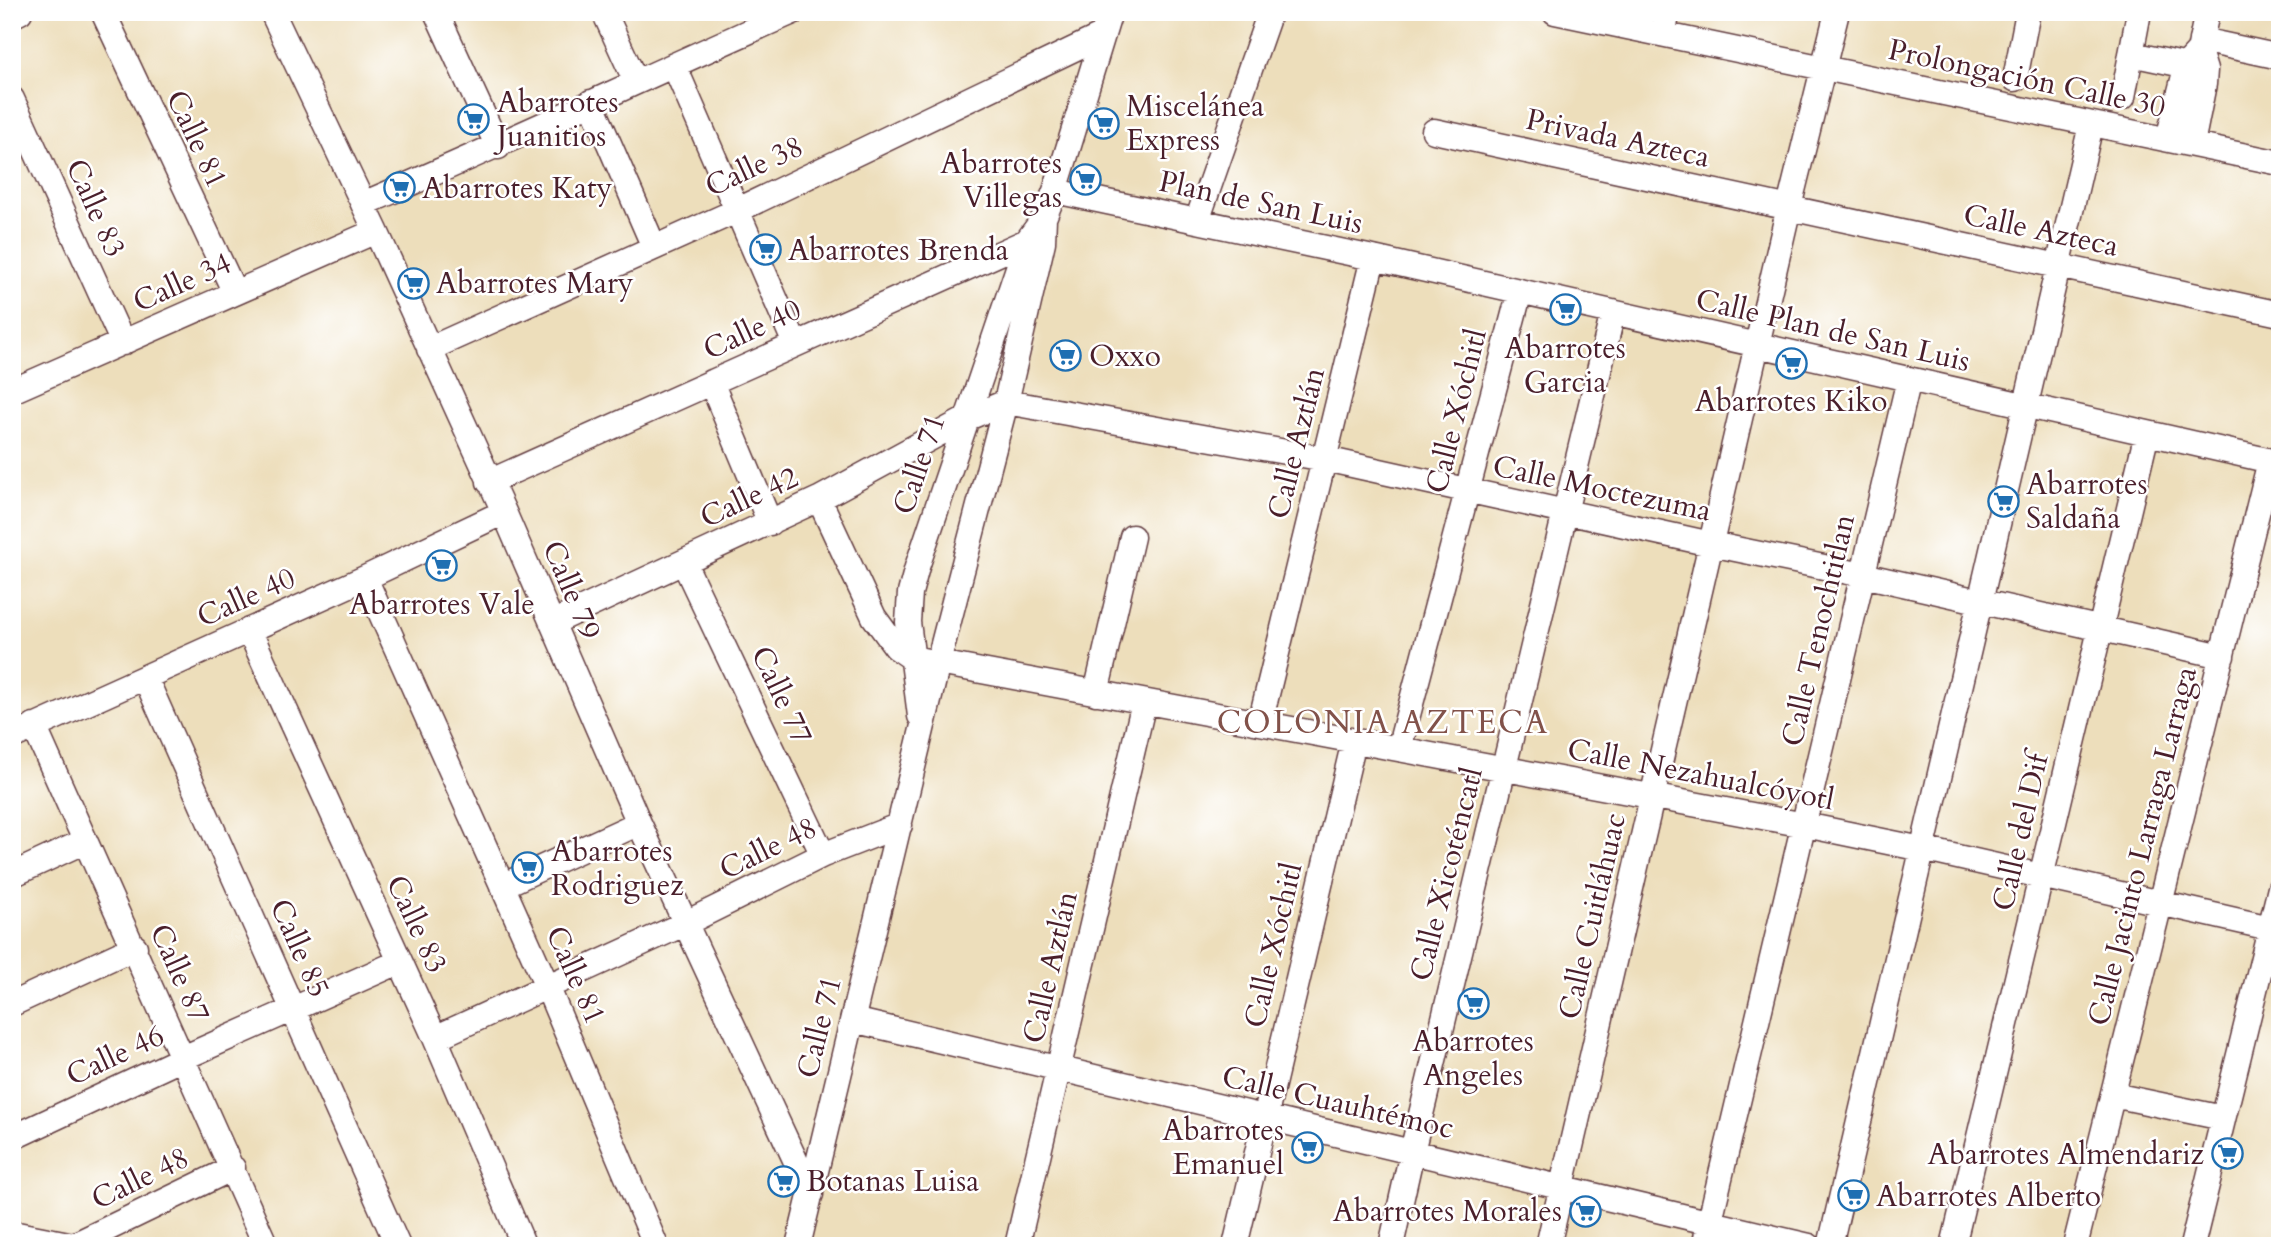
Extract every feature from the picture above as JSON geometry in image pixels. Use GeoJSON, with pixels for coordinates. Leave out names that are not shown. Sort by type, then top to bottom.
{"type":"FeatureCollection","features":[{"type":"Feature","properties":{"kind":"street"},"geometry":{"type":"LineString","coordinates":[[12,16],[20,12]]}},
{"type":"Feature","properties":{"kind":"street","name":"Calle 81"},"geometry":{"type":"LineString","coordinates":[[103,12],[235,293]]}},
{"type":"Feature","properties":{"kind":"street","name":"Calle 79"},"geometry":{"type":"LineString","coordinates":[[272,12],[376,231],[504,512],[639,823],[811,1194]]}},
{"type":"Feature","properties":{"kind":"street"},"geometry":{"type":"LineString","coordinates":[[436,12],[498,147]]}},
{"type":"Feature","properties":{"kind":"street"},"geometry":{"type":"LineString","coordinates":[[604,12],[636,82]]}},
{"type":"Feature","properties":{"kind":"street"},"geometry":{"type":"LineString","coordinates":[[363,204],[498,147],[674,65],[764,18],[793,12]]}},
{"type":"Feature","properties":{"kind":"street"},"geometry":{"type":"LineString","coordinates":[[1197,221],[1270,12]]}},
{"type":"Feature","properties":{"kind":"street","name":"Prolongación Calle 30"},"geometry":{"type":"LineString","coordinates":[[1555,12],[1666,23],[1823,69],[2280,163]]}},
{"type":"Feature","properties":{"kind":"street","name":"Calle Cuitláhuac"},"geometry":{"type":"LineString","coordinates":[[1548,1246],[1836,12]]}},
{"type":"Feature","properties":{"kind":"street"},"geometry":{"type":"LineString","coordinates":[[2015,79],[2028,12]]}},
{"type":"Feature","properties":{"kind":"street"},"geometry":{"type":"LineString","coordinates":[[2123,97],[2139,12]]}},
{"type":"Feature","properties":{"kind":"street"},"geometry":{"type":"LineString","coordinates":[[2180,142],[2207,12]]}},
{"type":"Feature","properties":{"kind":"street","name":"Calle 71"},"geometry":{"type":"LineString","coordinates":[[921,741],[919,698],[908,622],[910,593],[968,418],[1055,191],[1106,24]]}},
{"type":"Feature","properties":{"kind":"street","name":"Calle 38"},"geometry":{"type":"LineString","coordinates":[[429,349],[736,211],[1106,24]]}},
{"type":"Feature","properties":{"kind":"street"},"geometry":{"type":"LineString","coordinates":[[2131,54],[2280,57]]}},
{"type":"Feature","properties":{"kind":"street"},"geometry":{"type":"LineString","coordinates":[[674,65],[795,344]]}},
{"type":"Feature","properties":{"kind":"street","name":"Calle 83"},"geometry":{"type":"LineString","coordinates":[[12,99],[123,343]]}},
{"type":"Feature","properties":{"kind":"street"},"geometry":{"type":"LineString","coordinates":[[591,102],[654,247]]}},
{"type":"Feature","properties":{"kind":"street"},"geometry":{"type":"LineString","coordinates":[[1830,1246],[2091,125]]}},
{"type":"Feature","properties":{"kind":"street","name":"Privada Azteca"},"geometry":{"type":"LineString","coordinates":[[1434,131],[1789,207]]}},
{"type":"Feature","properties":{"kind":"street","name":"Plan de San Luis"},"geometry":{"type":"LineString","coordinates":[[1055,191],[1373,258]]}},
{"type":"Feature","properties":{"kind":"street","name":"Calle Azteca"},"geometry":{"type":"LineString","coordinates":[[1789,207],[2280,314]]}},
{"type":"Feature","properties":{"kind":"street","name":"Calle 34"},"geometry":{"type":"LineString","coordinates":[[14,386],[123,343],[376,231]]}},
{"type":"Feature","properties":{"kind":"street","name":"Calle 71"},"geometry":{"type":"LineString","coordinates":[[798,1246],[938,663],[1006,402],[1038,234]]}},
{"type":"Feature","properties":{"kind":"street","name":"Calle 40"},"geometry":{"type":"LineString","coordinates":[[489,482],[1038,234]]}},
{"type":"Feature","properties":{"kind":"street","name":"Calle Plan de San Luis"},"geometry":{"type":"LineString","coordinates":[[1373,258],[2275,462]]}},
{"type":"Feature","properties":{"kind":"street","name":"Calle Aztlán"},"geometry":{"type":"LineString","coordinates":[[1259,723],[1373,258]]}},
{"type":"Feature","properties":{"kind":"street","name":"Calle Xóchitl"},"geometry":{"type":"LineString","coordinates":[[1399,749],[1520,291]]}},
{"type":"Feature","properties":{"kind":"street","name":"Calle Xicoténcatl"},"geometry":{"type":"LineString","coordinates":[[1391,1246],[1614,312]]}},
{"type":"Feature","properties":{"kind":"street","name":"Calle Tenochtitlan"},"geometry":{"type":"LineString","coordinates":[[1707,1234],[1909,379]]}},
{"type":"Feature","properties":{"kind":"street"},"geometry":{"type":"LineString","coordinates":[[711,382],[769,523]]}},
{"type":"Feature","properties":{"kind":"street"},"geometry":{"type":"LineString","coordinates":[[968,418],[1006,402]]}},
{"type":"Feature","properties":{"kind":"street","name":"Calle Moctezuma"},"geometry":{"type":"LineString","coordinates":[[1006,402],[1325,459],[1863,575],[2222,656]]}},
{"type":"Feature","properties":{"kind":"street","name":"Calle 42"},"geometry":{"type":"LineString","coordinates":[[552,623],[819,499],[968,418]]}},
{"type":"Feature","properties":{"kind":"street","name":"Calle del Dif"},"geometry":{"type":"LineString","coordinates":[[1953,1246],[2147,433]]}},
{"type":"Feature","properties":{"kind":"street","name":"Calle Jacinto Larraga Larraga"},"geometry":{"type":"LineString","coordinates":[[2075,1246],[2222,656],[2275,462]]}},
{"type":"Feature","properties":{"kind":"street"},"geometry":{"type":"LineString","coordinates":[[819,499],[874,617],[896,647],[912,658]]}},
{"type":"Feature","properties":{"kind":"street","name":"Calle 40"},"geometry":{"type":"LineString","coordinates":[[23,731],[365,578],[504,512]]}},
{"type":"Feature","properties":{"kind":"street"},"geometry":{"type":"LineString","coordinates":[[1096,693],[1132,537]]}},
{"type":"Feature","properties":{"kind":"street","name":"Calle 77"},"geometry":{"type":"LineString","coordinates":[[684,563],[823,855]]}},
{"type":"Feature","properties":{"kind":"street","name":"Calle 81"},"geometry":{"type":"LineString","coordinates":[[365,578],[547,986],[656,1246]]}},
{"type":"Feature","properties":{"kind":"street","name":"Calle 83"},"geometry":{"type":"LineString","coordinates":[[249,630],[435,1038],[524,1246]]}},
{"type":"Feature","properties":{"kind":"street","name":"Calle Nezahualcóyotl"},"geometry":{"type":"LineString","coordinates":[[912,658],[1805,825],[2270,928]]}},
{"type":"Feature","properties":{"kind":"street","name":"Calle 85"},"geometry":{"type":"LineString","coordinates":[[145,677],[398,1246]]}},
{"type":"Feature","properties":{"kind":"street","name":"Calle Aztlán"},"geometry":{"type":"LineString","coordinates":[[1017,1246],[1144,702]]}},
{"type":"Feature","properties":{"kind":"street","name":"Calle 87"},"geometry":{"type":"LineString","coordinates":[[23,731],[85,841],[135,947],[266,1246]]}},
{"type":"Feature","properties":{"kind":"street","name":"Calle Xóchitl"},"geometry":{"type":"LineString","coordinates":[[1235,1246],[1354,741]]}},
{"type":"Feature","properties":{"kind":"street"},"geometry":{"type":"LineString","coordinates":[[502,886],[639,823]]}},
{"type":"Feature","properties":{"kind":"street","name":"Calle 48"},"geometry":{"type":"LineString","coordinates":[[435,1038],[686,923],[823,855],[900,825]]}},
{"type":"Feature","properties":{"kind":"street"},"geometry":{"type":"LineString","coordinates":[[12,875],[85,841]]}},
{"type":"Feature","properties":{"kind":"street"},"geometry":{"type":"LineString","coordinates":[[2192,1246],[2280,888]]}},
{"type":"Feature","properties":{"kind":"street"},"geometry":{"type":"LineString","coordinates":[[12,1004],[135,947]]}},
{"type":"Feature","properties":{"kind":"street","name":"Calle 46"},"geometry":{"type":"LineString","coordinates":[[12,1138],[399,962]]}},
{"type":"Feature","properties":{"kind":"street","name":"Calle Cuauhtémoc"},"geometry":{"type":"LineString","coordinates":[[853,1020],[1562,1188],[1707,1234],[1809,1246]]}},
{"type":"Feature","properties":{"kind":"street"},"geometry":{"type":"LineString","coordinates":[[2112,1095],[2223,1118]]}},
{"type":"Feature","properties":{"kind":"street","name":"Calle 48"},"geometry":{"type":"LineString","coordinates":[[76,1245],[233,1168]]}},
{"type":"Feature","properties":{"kind":"street"},"geometry":{"type":"LineString","coordinates":[[12,1233],[36,1242],[76,1245]]}},
{"type":"Feature","properties":{"kind":"place","name":"Abarrotes Juanitios"},"geometry":{"type":"Point","coordinates":[474,119]}},
{"type":"Feature","properties":{"kind":"place","name":"Miscelánea Express"},"geometry":{"type":"Point","coordinates":[1103,123]}},
{"type":"Feature","properties":{"kind":"place","name":"Abarrotes Villegas"},"geometry":{"type":"Point","coordinates":[1085,180]}},
{"type":"Feature","properties":{"kind":"place","name":"Abarrotes Katy"},"geometry":{"type":"Point","coordinates":[399,188]}},
{"type":"Feature","properties":{"kind":"place","name":"Abarrotes Brenda"},"geometry":{"type":"Point","coordinates":[765,250]}},
{"type":"Feature","properties":{"kind":"place","name":"Abarrotes Mary"},"geometry":{"type":"Point","coordinates":[413,283]}},
{"type":"Feature","properties":{"kind":"place","name":"Abarrotes Garcia"},"geometry":{"type":"Point","coordinates":[1565,310]}},
{"type":"Feature","properties":{"kind":"place","name":"Oxxo"},"geometry":{"type":"Point","coordinates":[1066,356]}},
{"type":"Feature","properties":{"kind":"place","name":"Abarrotes Kiko"},"geometry":{"type":"Point","coordinates":[1791,363]}},
{"type":"Feature","properties":{"kind":"place","name":"Abarrotes Saldaña"},"geometry":{"type":"Point","coordinates":[2003,501]}},
{"type":"Feature","properties":{"kind":"place","name":"Abarrotes Vale"},"geometry":{"type":"Point","coordinates":[442,566]}},
{"type":"Feature","properties":{"kind":"place","name":"Abarrotes Rodriguez"},"geometry":{"type":"Point","coordinates":[528,868]}},
{"type":"Feature","properties":{"kind":"place","name":"Abarrotes Angeles"},"geometry":{"type":"Point","coordinates":[1473,1003]}},
{"type":"Feature","properties":{"kind":"place","name":"Abarrotes Emanuel"},"geometry":{"type":"Point","coordinates":[1307,1147]}},
{"type":"Feature","properties":{"kind":"place","name":"Abarrotes Almendariz"},"geometry":{"type":"Point","coordinates":[2227,1154]}},
{"type":"Feature","properties":{"kind":"place","name":"Botanas Luisa"},"geometry":{"type":"Point","coordinates":[783,1181]}},
{"type":"Feature","properties":{"kind":"place","name":"Abarrotes Alberto"},"geometry":{"type":"Point","coordinates":[1853,1196]}},
{"type":"Feature","properties":{"kind":"place","name":"Abarrotes Morales"},"geometry":{"type":"Point","coordinates":[1585,1211]}},
{"type":"Feature","properties":{"kind":"district","name":"COLONIA AZTECA"},"geometry":{"type":"Point","coordinates":[1383,722]}}]}
